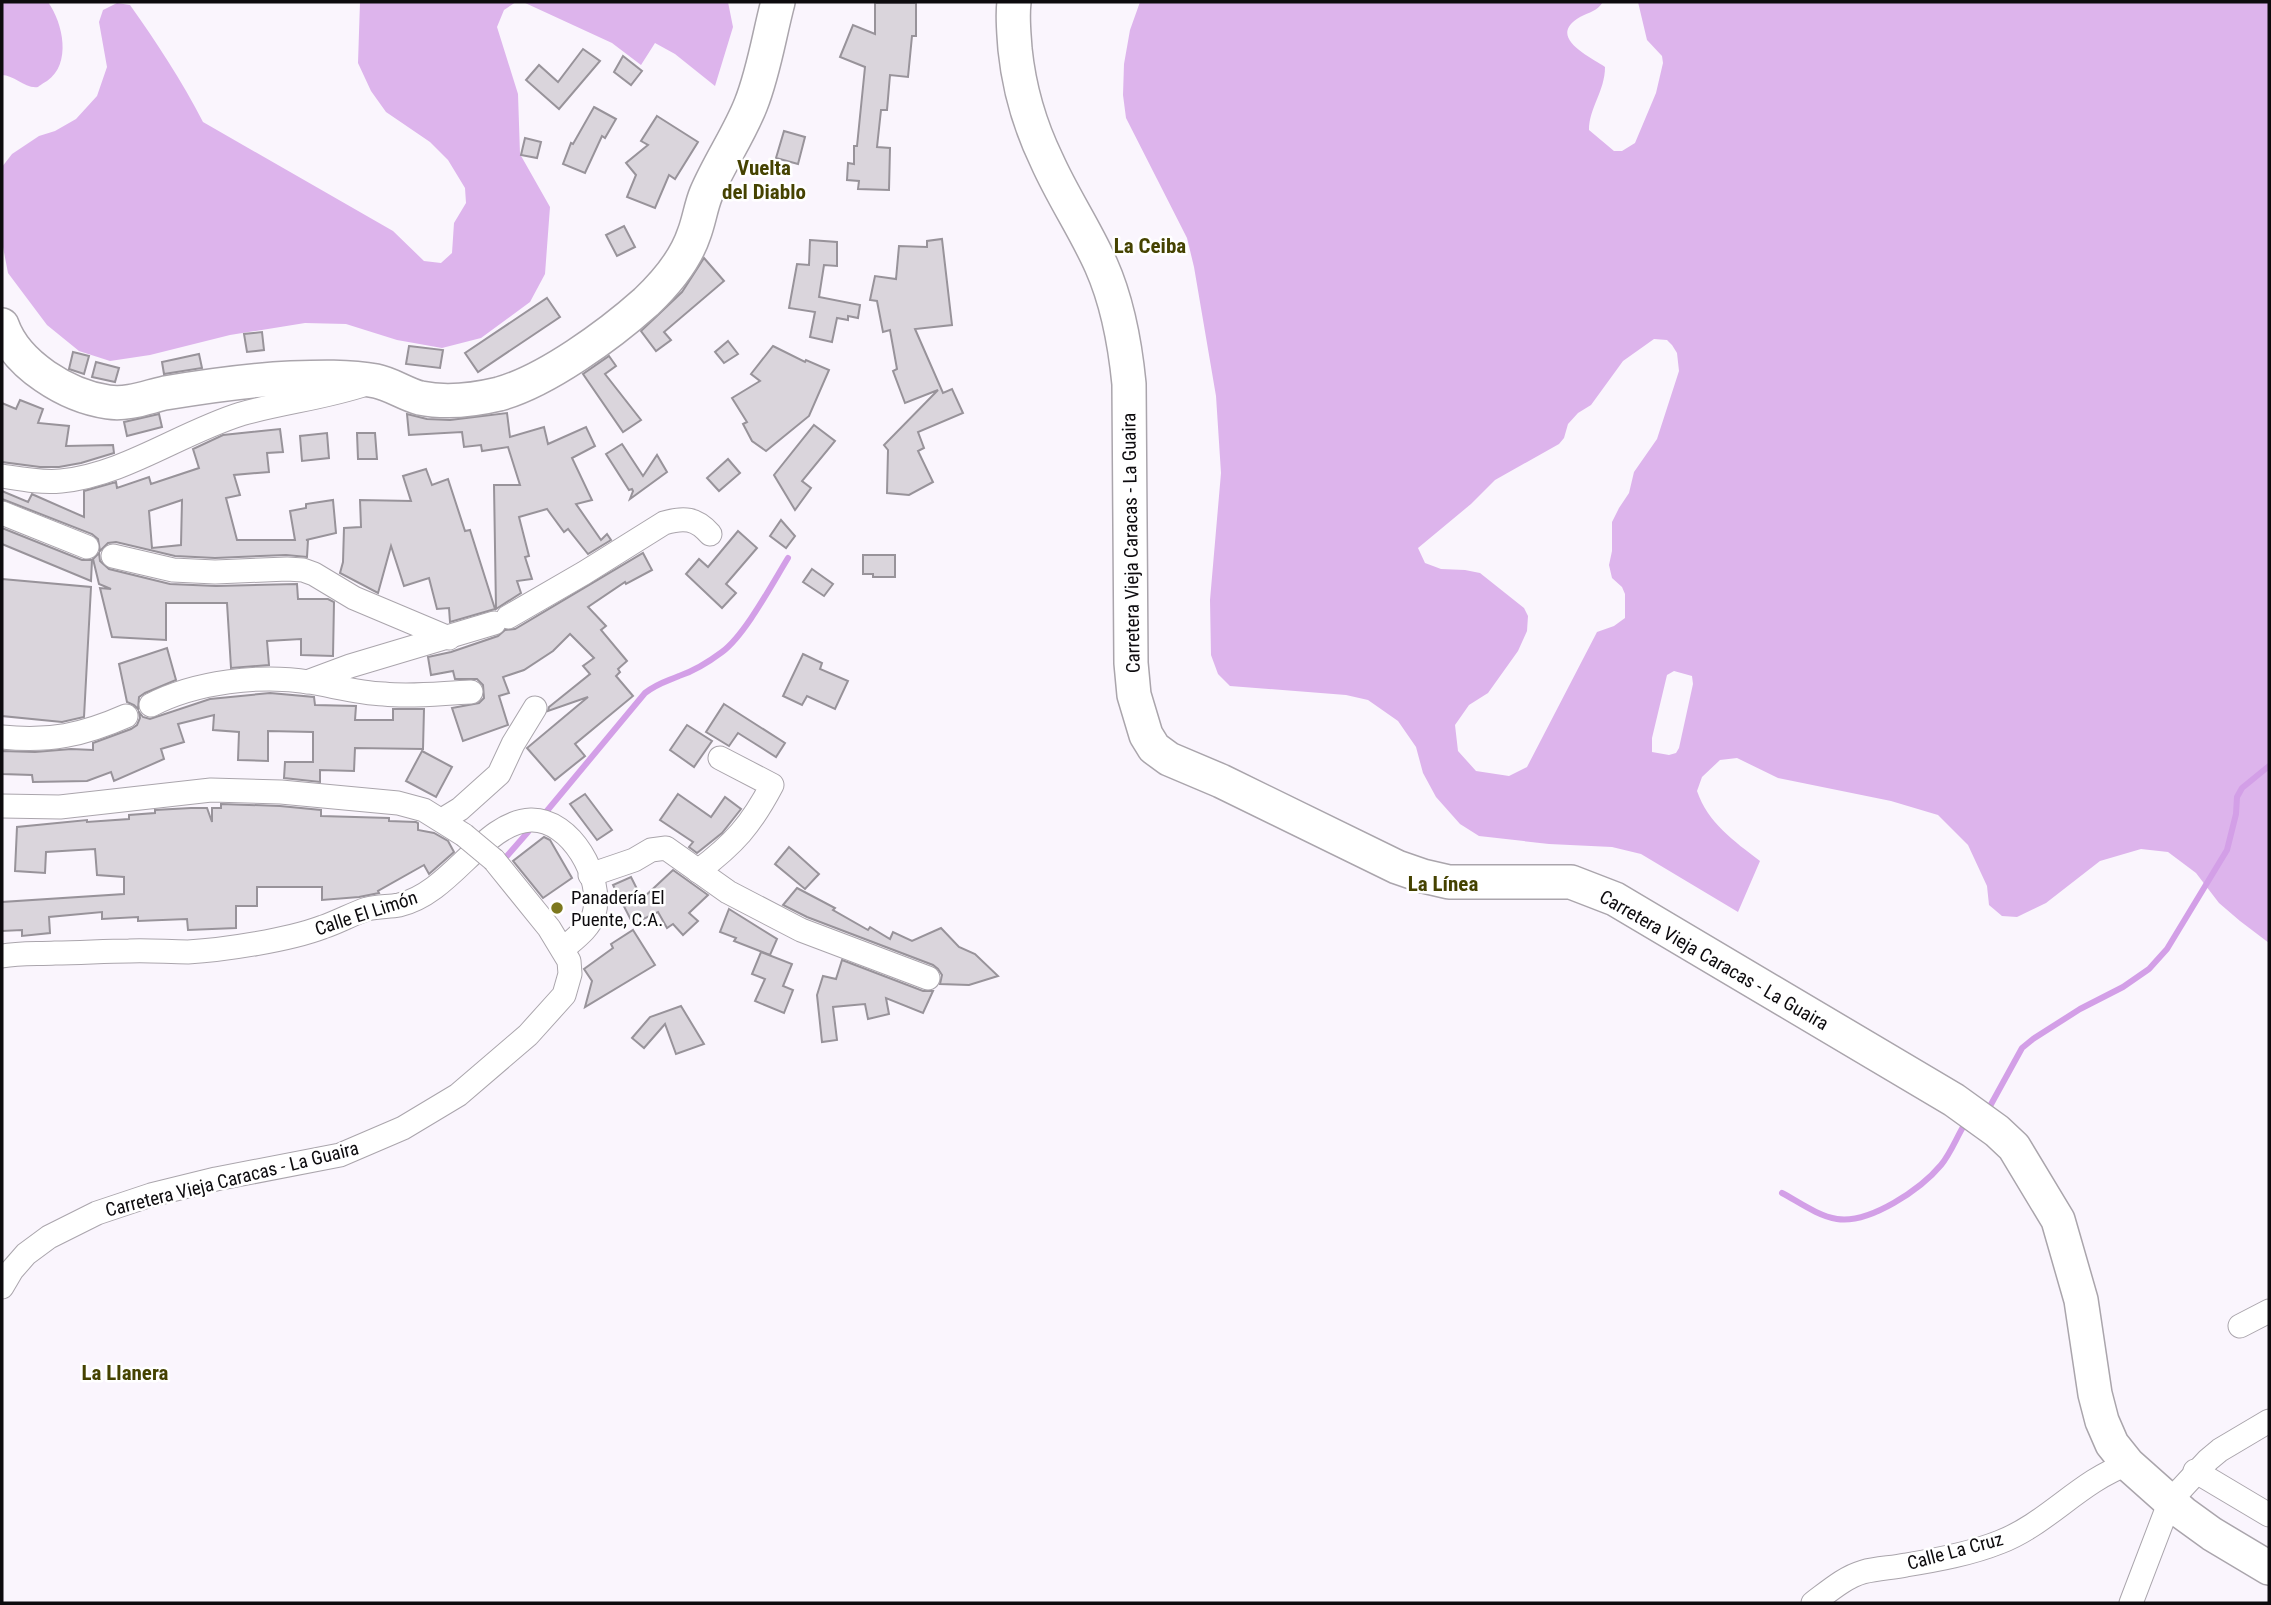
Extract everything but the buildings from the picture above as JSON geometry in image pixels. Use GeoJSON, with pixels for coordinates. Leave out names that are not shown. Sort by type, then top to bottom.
{"type":"FeatureCollection","features":[{"type":"Feature","properties":{"kind":"main road"},"geometry":{"type":"LineString","coordinates":[[2,325],[15,351],[33,368],[56,383],[110,403],[130,402],[223,383],[291,378],[376,381],[420,398],[449,400],[471,400],[521,388],[596,341],[644,304],[667,281],[683,259],[693,238],[705,196],[751,102],[761,74],[778,2]]}},
{"type":"Feature","properties":{"kind":"main road","name":"Carretera Vieja Caracas - La Guaira"},"geometry":{"type":"LineString","coordinates":[[1014,2],[1012,15],[1017,69],[1033,129],[1047,162],[1100,263],[1115,302],[1125,347],[1129,384],[1131,663],[1139,716],[1154,748],[1169,759],[1221,781],[1397,867],[1423,876],[1449,882],[1571,882],[1615,899],[1954,1100],[1997,1131],[2014,1147],[2058,1220],[2081,1300],[2095,1394],[2112,1444],[2128,1464],[2170,1501],[2212,1534],[2269,1568]]}},
{"type":"Feature","properties":{"kind":"street"},"geometry":{"type":"LineString","coordinates":[[2,476],[58,482],[86,477],[122,466],[208,425],[277,404],[338,394],[376,381]]}},
{"type":"Feature","properties":{"kind":"street"},"geometry":{"type":"LineString","coordinates":[[2,513],[87,547]]}},
{"type":"Feature","properties":{"kind":"street"},"geometry":{"type":"LineString","coordinates":[[307,682],[501,620],[664,523],[674,520],[696,521],[710,534]]}},
{"type":"Feature","properties":{"kind":"street"},"geometry":{"type":"LineString","coordinates":[[113,556],[173,570],[303,570],[354,598],[449,638]]}},
{"type":"Feature","properties":{"kind":"street"},"geometry":{"type":"LineString","coordinates":[[151,705],[170,695],[243,681],[307,682],[387,695],[471,692]]}},
{"type":"Feature","properties":{"kind":"street"},"geometry":{"type":"LineString","coordinates":[[442,820],[460,809],[499,774],[535,708]]}},
{"type":"Feature","properties":{"kind":"street"},"geometry":{"type":"LineString","coordinates":[[2,737],[44,739],[71,735],[93,731],[126,716]]}},
{"type":"Feature","properties":{"kind":"street"},"geometry":{"type":"LineString","coordinates":[[698,871],[727,849],[745,830],[772,785],[720,758]]}},
{"type":"Feature","properties":{"kind":"street","name":"Carretera Vieja Caracas - La Guaira"},"geometry":{"type":"LineString","coordinates":[[2,806],[60,807],[237,789],[398,803],[424,810],[464,835],[494,860],[563,949],[569,961],[570,974],[564,995],[554,1008],[518,1044],[435,1111],[340,1155],[151,1195],[97,1213],[49,1237],[26,1254],[12,1269],[2,1287]]}},
{"type":"Feature","properties":{"kind":"street","name":"Calle El Limón"},"geometry":{"type":"LineString","coordinates":[[2,956],[130,951],[189,952],[267,941],[321,928],[370,908],[397,905],[429,891],[507,825],[530,820],[558,826],[574,841],[585,859],[594,888],[594,916],[563,949]]}},
{"type":"Feature","properties":{"kind":"street"},"geometry":{"type":"LineString","coordinates":[[590,875],[634,860],[658,848],[671,850],[728,892],[802,930],[929,978]]}},
{"type":"Feature","properties":{"kind":"street"},"geometry":{"type":"LineString","coordinates":[[2240,1326],[2269,1311]]}},
{"type":"Feature","properties":{"kind":"street"},"geometry":{"type":"LineString","coordinates":[[2131,1603],[2170,1501],[2195,1471],[2220,1450],[2269,1421]]}},
{"type":"Feature","properties":{"kind":"street","name":"Calle La Cruz"},"geometry":{"type":"LineString","coordinates":[[1813,1603],[1864,1571],[1905,1566],[2001,1542],[2038,1521],[2113,1469],[2128,1464]]}},
{"type":"Feature","properties":{"kind":"street"},"geometry":{"type":"LineString","coordinates":[[2195,1471],[2269,1515]]}},
{"type":"Feature","properties":{"kind":"shaded area"},"geometry":{"type":"Polygon","coordinates":[[[2,2],[48,2],[58,21],[62,43],[60,64],[55,74],[38,87],[2,75],[2,2]]]}},
{"type":"Feature","properties":{"kind":"shaded area"},"geometry":{"type":"Polygon","coordinates":[[[360,2],[516,2],[504,10],[497,27],[518,94],[520,154],[550,207],[545,274],[530,302],[481,338],[442,348],[397,340],[346,324],[305,323],[230,335],[150,355],[110,361],[79,351],[47,325],[8,273],[2,242],[2,167],[12,154],[39,136],[55,131],[76,119],[97,96],[107,67],[99,22],[103,10],[117,3],[130,5],[169,62],[203,122],[393,231],[424,261],[441,263],[452,253],[454,223],[466,203],[465,188],[448,160],[430,142],[386,112],[371,91],[358,63],[360,2]]]}},
{"type":"Feature","properties":{"kind":"shaded area"},"geometry":{"type":"Polygon","coordinates":[[[523,2],[728,2],[733,27],[715,86],[675,54],[655,43],[641,65],[612,43],[523,2]]]}},
{"type":"Feature","properties":{"kind":"shaded area"},"geometry":{"type":"Polygon","coordinates":[[[1140,2],[1603,2],[1571,24],[1567,32],[1569,39],[1581,52],[1605,67],[1589,130],[1614,151],[1622,151],[1635,143],[1656,93],[1663,63],[1662,56],[1647,40],[1638,2],[2269,2],[2269,943],[2219,903],[2196,873],[2168,852],[2141,849],[2100,861],[2046,903],[2017,917],[2002,916],[1989,905],[1987,886],[1968,845],[1938,815],[1891,801],[1778,778],[1737,758],[1720,760],[1702,777],[1697,791],[1715,822],[1760,861],[1738,912],[1641,854],[1612,847],[1549,844],[1479,836],[1460,824],[1436,797],[1423,773],[1416,747],[1398,721],[1368,700],[1346,695],[1230,686],[1218,674],[1211,655],[1210,600],[1221,473],[1216,396],[1187,238],[1126,118],[1123,95],[1124,64],[1130,30],[1140,2]],[[1654,339],[1623,361],[1591,405],[1578,413],[1568,424],[1559,444],[1495,480],[1471,504],[1418,548],[1425,563],[1441,569],[1480,573],[1524,608],[1528,616],[1527,631],[1518,651],[1488,693],[1469,705],[1455,725],[1458,751],[1476,771],[1509,776],[1527,767],[1597,632],[1614,626],[1625,618],[1625,594],[1612,578],[1609,565],[1612,522],[1629,493],[1634,472],[1657,439],[1679,371],[1677,353],[1672,345],[1667,340],[1654,339]],[[1674,671],[1667,675],[1652,738],[1652,752],[1669,755],[1676,753],[1679,748],[1693,684],[1692,676],[1674,671]]]}},
{"type":"Feature","properties":{"kind":"waterway"},"geometry":{"type":"LineString","coordinates":[[546,812],[645,693],[702,665],[731,644],[758,608],[788,558]]}},
{"type":"Feature","properties":{"kind":"waterway"},"geometry":{"type":"LineString","coordinates":[[1989,1108],[2022,1048],[2080,1009],[2123,987],[2149,969],[2167,949],[2227,850],[2236,814],[2237,797],[2242,788],[2269,766]]}},
{"type":"Feature","properties":{"kind":"waterway"},"geometry":{"type":"LineString","coordinates":[[507,856],[528,832]]}},
{"type":"Feature","properties":{"kind":"waterway"},"geometry":{"type":"LineString","coordinates":[[1782,1193],[1816,1212],[1837,1219],[1864,1216],[1894,1203],[1921,1184],[1941,1165],[1963,1127]]}},
{"type":"Feature","properties":{"kind":"place","name":"Panadería El Puente, C.A."},"geometry":{"type":"Point","coordinates":[557,908]}},
{"type":"Feature","properties":{"kind":"district","name":"Vuelta del Diablo"},"geometry":{"type":"Point","coordinates":[764,180]}},
{"type":"Feature","properties":{"kind":"district","name":"La Ceiba"},"geometry":{"type":"Point","coordinates":[1150,246]}},
{"type":"Feature","properties":{"kind":"district","name":"La Línea"},"geometry":{"type":"Point","coordinates":[1443,884]}},
{"type":"Feature","properties":{"kind":"district","name":"La Llanera"},"geometry":{"type":"Point","coordinates":[125,1373]}}]}
